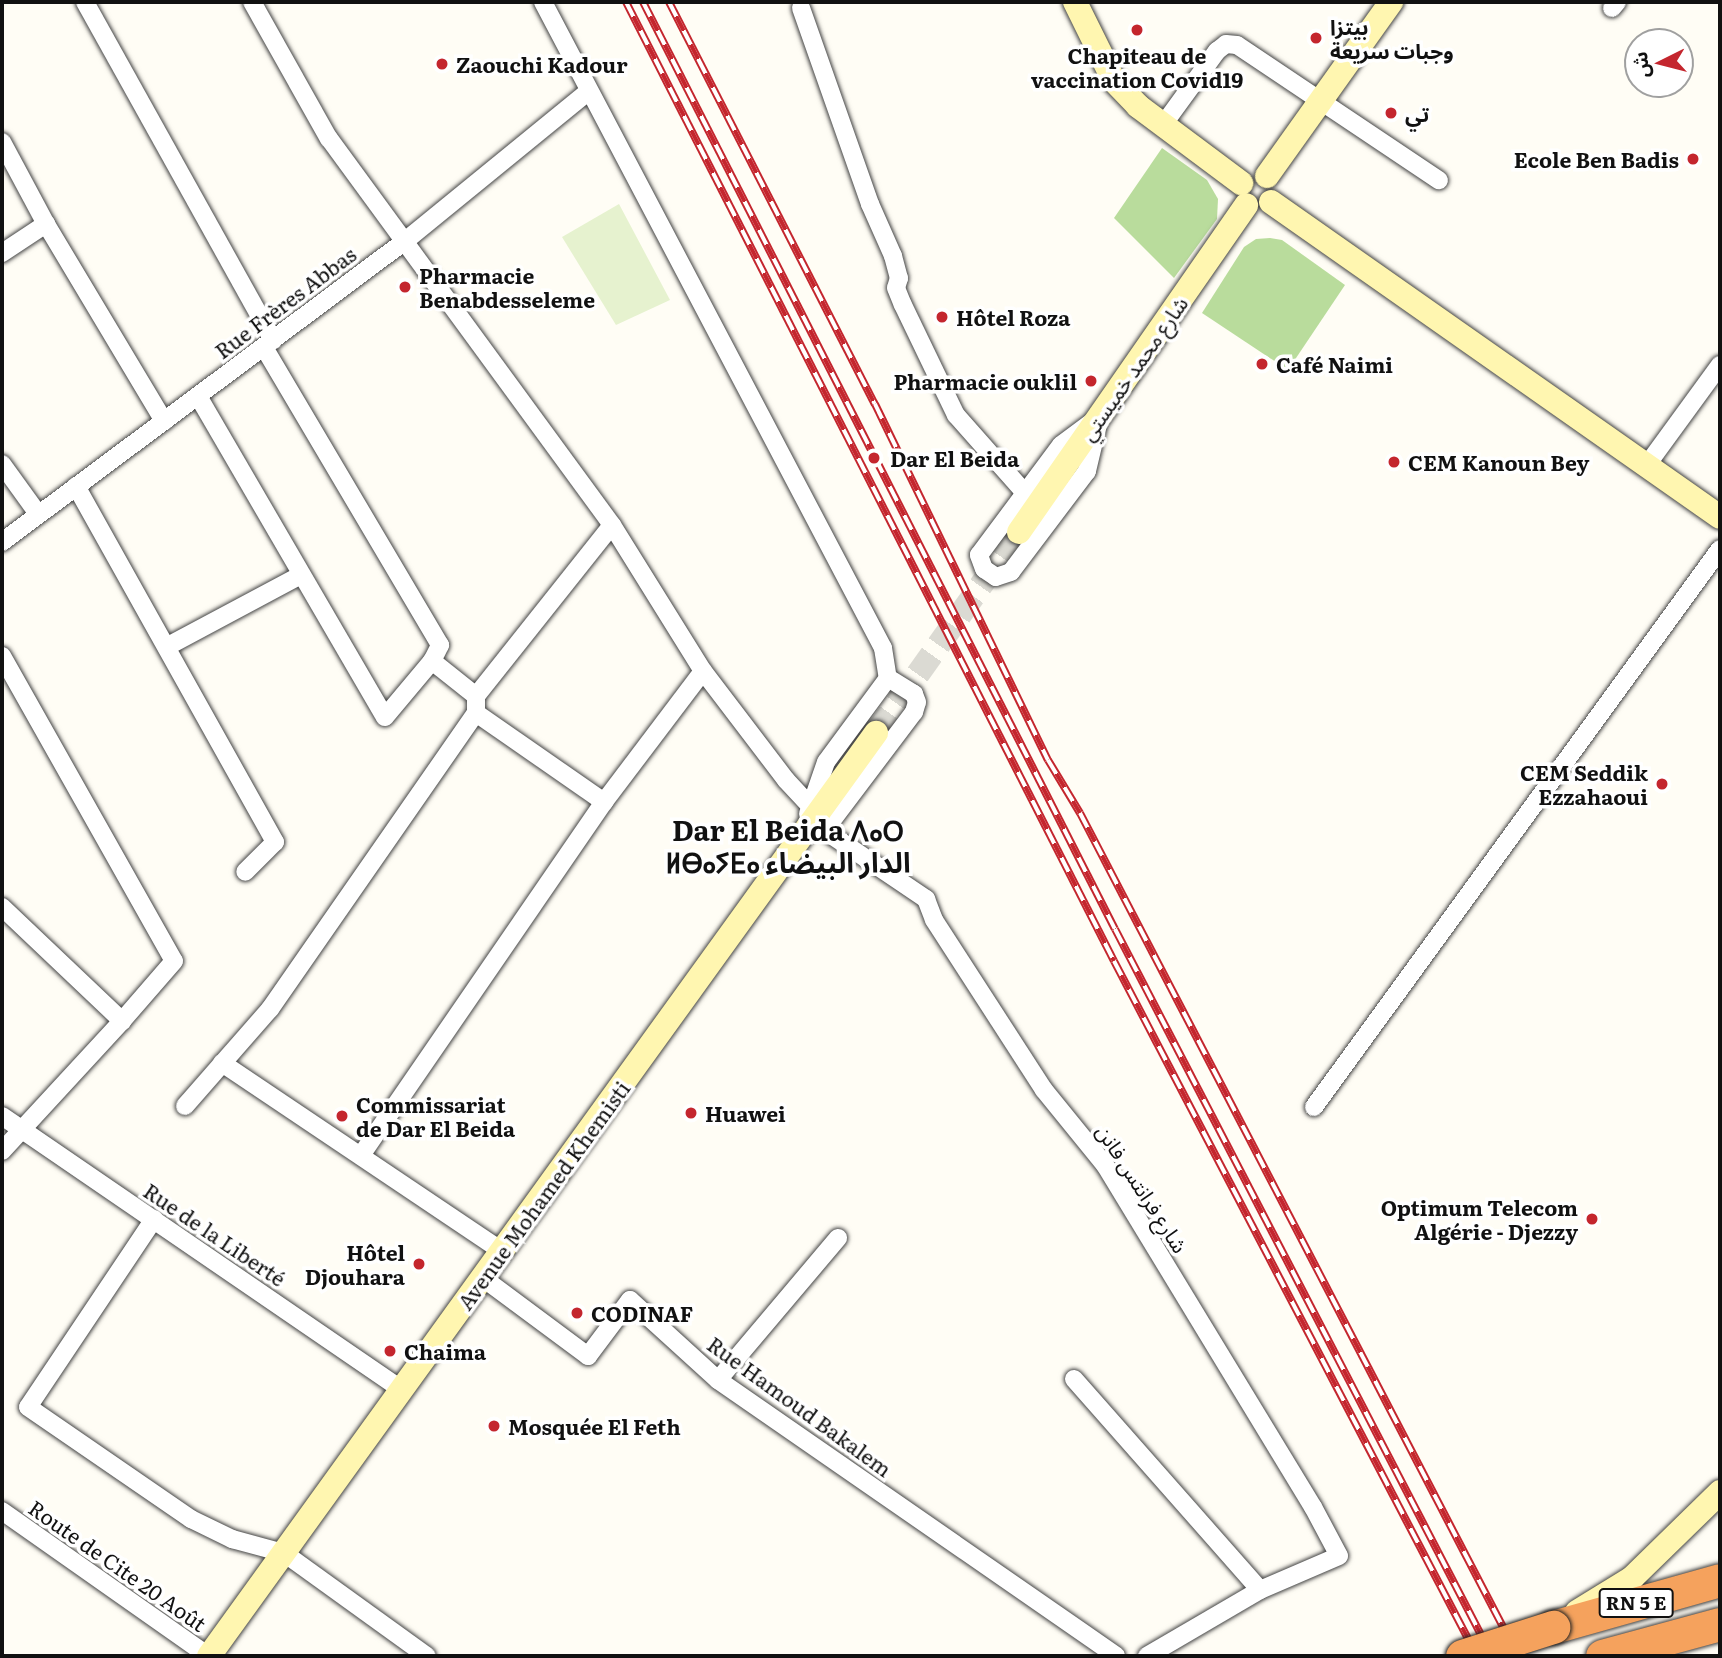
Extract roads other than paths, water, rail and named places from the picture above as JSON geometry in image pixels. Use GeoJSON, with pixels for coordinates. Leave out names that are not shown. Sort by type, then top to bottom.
{"type":"FeatureCollection","features":[{"type":"Feature","properties":{"kind":"highway","name":"RN 5 E"},"geometry":{"type":"LineString","coordinates":[[1462,1656],[1553,1627],[1720,1580]]}},
{"type":"Feature","properties":{"kind":"highway","name":"RN 5 E"},"geometry":{"type":"LineString","coordinates":[[1602,1656],[1720,1624]]}},
{"type":"Feature","properties":{"kind":"main road"},"geometry":{"type":"LineString","coordinates":[[1075,2],[1114,81],[1138,106],[1253,197],[1720,517]]}},
{"type":"Feature","properties":{"kind":"main road"},"geometry":{"type":"LineString","coordinates":[[1253,197],[1255,173],[1267,176],[1391,2]]}},
{"type":"Feature","properties":{"kind":"main road","name":"شارع محمد خميستي"},"geometry":{"type":"LineString","coordinates":[[1019,532],[1253,197]]}},
{"type":"Feature","properties":{"kind":"main road","name":"Avenue Mohamed Khemisti"},"geometry":{"type":"LineString","coordinates":[[208,1656],[876,733]]}},
{"type":"Feature","properties":{"kind":"main road"},"geometry":{"type":"LineString","coordinates":[[1553,1627],[1632,1578],[1720,1492]]}},
{"type":"Feature","properties":{"kind":"street"},"geometry":{"type":"LineString","coordinates":[[85,2],[269,344],[440,645],[432,662],[385,718],[198,396]]}},
{"type":"Feature","properties":{"kind":"street","name":"شارع فرانتس فانن"},"geometry":{"type":"LineString","coordinates":[[252,2],[329,139],[612,525],[703,671],[815,820],[926,899],[934,920],[1044,1090],[1105,1165],[1313,1507],[1339,1556],[1260,1590]]}},
{"type":"Feature","properties":{"kind":"street"},"geometry":{"type":"LineString","coordinates":[[544,2],[883,648],[888,678],[826,762],[815,820]]}},
{"type":"Feature","properties":{"kind":"street"},"geometry":{"type":"LineString","coordinates":[[801,8],[870,204],[893,256],[899,278],[896,288],[903,305],[956,415],[1025,493]]}},
{"type":"Feature","properties":{"kind":"street"},"geometry":{"type":"LineString","coordinates":[[1163,125],[1217,51],[1226,44],[1237,45],[1439,180]]}},
{"type":"Feature","properties":{"kind":"street","name":"Rue Frères Abbas"},"geometry":{"type":"LineString","coordinates":[[2,542],[405,241],[589,91]]}},
{"type":"Feature","properties":{"kind":"street"},"geometry":{"type":"LineString","coordinates":[[2,142],[46,224],[164,421]]}},
{"type":"Feature","properties":{"kind":"street"},"geometry":{"type":"LineString","coordinates":[[2,253],[46,224]]}},
{"type":"Feature","properties":{"kind":"street"},"geometry":{"type":"LineString","coordinates":[[1647,465],[1720,365]]}},
{"type":"Feature","properties":{"kind":"street"},"geometry":{"type":"LineString","coordinates":[[1100,416],[1087,471],[1011,572],[996,578],[984,569],[979,555],[1061,445],[1100,416]]}},
{"type":"Feature","properties":{"kind":"street"},"geometry":{"type":"LineString","coordinates":[[2,464],[38,514]]}},
{"type":"Feature","properties":{"kind":"street"},"geometry":{"type":"LineString","coordinates":[[76,486],[168,646],[275,842],[245,872]]}},
{"type":"Feature","properties":{"kind":"street"},"geometry":{"type":"LineString","coordinates":[[185,1106],[270,1009],[476,704],[612,525]]}},
{"type":"Feature","properties":{"kind":"street"},"geometry":{"type":"LineString","coordinates":[[1314,1107],[1720,549]]}},
{"type":"Feature","properties":{"kind":"street"},"geometry":{"type":"LineString","coordinates":[[168,646],[301,575]]}},
{"type":"Feature","properties":{"kind":"street"},"geometry":{"type":"LineString","coordinates":[[2,656],[174,961],[2,1152]]}},
{"type":"Feature","properties":{"kind":"street"},"geometry":{"type":"LineString","coordinates":[[432,662],[476,704],[604,802]]}},
{"type":"Feature","properties":{"kind":"street"},"geometry":{"type":"LineString","coordinates":[[362,1154],[604,802],[703,671]]}},
{"type":"Feature","properties":{"kind":"street"},"geometry":{"type":"LineString","coordinates":[[815,820],[914,712],[917,702],[914,694],[888,678]]}},
{"type":"Feature","properties":{"kind":"street"},"geometry":{"type":"LineString","coordinates":[[2,907],[122,1021]]}},
{"type":"Feature","properties":{"kind":"street"},"geometry":{"type":"LineString","coordinates":[[222,1063],[362,1154],[502,1251]]}},
{"type":"Feature","properties":{"kind":"street","name":"Rue de la Liberté"},"geometry":{"type":"LineString","coordinates":[[2,1116],[20,1131],[154,1219],[402,1390]]}},
{"type":"Feature","properties":{"kind":"street"},"geometry":{"type":"LineString","coordinates":[[154,1219],[28,1407],[191,1519],[232,1539],[284,1553],[426,1656]]}},
{"type":"Feature","properties":{"kind":"street"},"geometry":{"type":"LineString","coordinates":[[718,1380],[838,1238]]}},
{"type":"Feature","properties":{"kind":"street","name":"Rue Hamoud Bakalem"},"geometry":{"type":"LineString","coordinates":[[483,1278],[589,1356],[630,1300],[718,1380],[1116,1656]]}},
{"type":"Feature","properties":{"kind":"street"},"geometry":{"type":"LineString","coordinates":[[1073,1379],[1260,1590],[1147,1656]]}},
{"type":"Feature","properties":{"kind":"street","name":"Route de Cite 20 Août"},"geometry":{"type":"LineString","coordinates":[[2,1511],[208,1656]]}},
{"type":"Feature","properties":{"kind":"tunnel"},"geometry":{"type":"LineString","coordinates":[[876,733],[1019,532]]}},
{"type":"Feature","properties":{"kind":"railway"},"geometry":{"type":"LineString","coordinates":[[626,2],[1114,961],[1477,1656]]}},
{"type":"Feature","properties":{"kind":"railway"},"geometry":{"type":"LineString","coordinates":[[643,2],[1115,929],[1492,1656]]}},
{"type":"Feature","properties":{"kind":"railway"},"geometry":{"type":"LineString","coordinates":[[669,2],[875,404],[1048,760],[1080,813],[1518,1656]]}},
{"type":"Feature","properties":{"kind":"place","name":"Chapiteau de vaccination Covid19"},"geometry":{"type":"Point","coordinates":[1137,30]}},
{"type":"Feature","properties":{"kind":"place","name":"بيتزا وجبات سريعة"},"geometry":{"type":"Point","coordinates":[1316,38]}},
{"type":"Feature","properties":{"kind":"place","name":"Zaouchi Kadour"},"geometry":{"type":"Point","coordinates":[442,64]}},
{"type":"Feature","properties":{"kind":"place","name":"تي"},"geometry":{"type":"Point","coordinates":[1391,113]}},
{"type":"Feature","properties":{"kind":"place","name":"Ecole Ben Badis"},"geometry":{"type":"Point","coordinates":[1693,159]}},
{"type":"Feature","properties":{"kind":"place","name":"Pharmacie Benabdesseleme"},"geometry":{"type":"Point","coordinates":[405,287]}},
{"type":"Feature","properties":{"kind":"place","name":"Hôtel Roza"},"geometry":{"type":"Point","coordinates":[942,317]}},
{"type":"Feature","properties":{"kind":"place","name":"Café Naimi"},"geometry":{"type":"Point","coordinates":[1262,364]}},
{"type":"Feature","properties":{"kind":"place","name":"Pharmacie ouklil"},"geometry":{"type":"Point","coordinates":[1091,381]}},
{"type":"Feature","properties":{"kind":"place","name":"Dar El Beida"},"geometry":{"type":"Point","coordinates":[874,458]}},
{"type":"Feature","properties":{"kind":"place","name":"CEM Kanoun Bey"},"geometry":{"type":"Point","coordinates":[1394,462]}},
{"type":"Feature","properties":{"kind":"place","name":"CEM Seddik Ezzahaoui"},"geometry":{"type":"Point","coordinates":[1662,784]}},
{"type":"Feature","properties":{"kind":"place","name":"Huawei"},"geometry":{"type":"Point","coordinates":[691,1113]}},
{"type":"Feature","properties":{"kind":"place","name":"Commissariat de Dar El Beida"},"geometry":{"type":"Point","coordinates":[342,1116]}},
{"type":"Feature","properties":{"kind":"place","name":"Optimum Telecom Algérie - Djezzy"},"geometry":{"type":"Point","coordinates":[1592,1219]}},
{"type":"Feature","properties":{"kind":"place","name":"Hôtel Djouhara"},"geometry":{"type":"Point","coordinates":[419,1264]}},
{"type":"Feature","properties":{"kind":"place","name":"CODINAF"},"geometry":{"type":"Point","coordinates":[577,1313]}},
{"type":"Feature","properties":{"kind":"place","name":"Chaima"},"geometry":{"type":"Point","coordinates":[390,1351]}},
{"type":"Feature","properties":{"kind":"place","name":"Mosquée El Feth"},"geometry":{"type":"Point","coordinates":[494,1426]}},
{"type":"Feature","properties":{"kind":"district","name":"Dar El Beida ⴷⴰⵔ ⵍⴱⴰⵢⴹⴰ الدار البيضاء"},"geometry":{"type":"Point","coordinates":[788,845]}}]}
